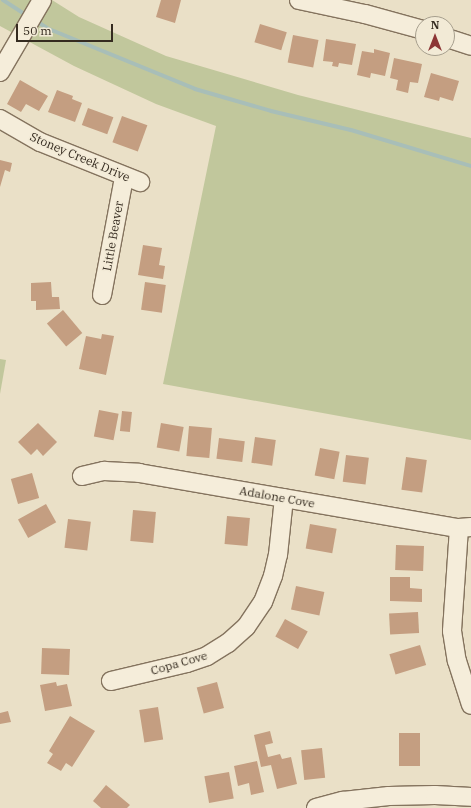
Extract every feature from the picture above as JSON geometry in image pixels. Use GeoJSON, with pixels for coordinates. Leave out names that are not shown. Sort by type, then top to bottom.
{"type":"FeatureCollection","features":[{"type":"Feature","properties":{"kind":"street"},"geometry":{"type":"LineString","coordinates":[[0,72],[42,0]]}},
{"type":"Feature","properties":{"kind":"street"},"geometry":{"type":"LineString","coordinates":[[299,0],[365,14],[415,28]]}},
{"type":"Feature","properties":{"kind":"street"},"geometry":{"type":"LineString","coordinates":[[455,39],[470,42]]}},
{"type":"Feature","properties":{"kind":"street","name":"Stoney Creek Drive"},"geometry":{"type":"LineString","coordinates":[[0,119],[40,142],[132,179]]}},
{"type":"Feature","properties":{"kind":"street","name":"Little Beaver"},"geometry":{"type":"LineString","coordinates":[[102,295],[132,179]]}},
{"type":"Feature","properties":{"kind":"street","name":"Adalone Cove"},"geometry":{"type":"LineString","coordinates":[[82,476],[104,471],[139,473],[465,527]]}},
{"type":"Feature","properties":{"kind":"street","name":"Copa Cove"},"geometry":{"type":"LineString","coordinates":[[111,681],[187,663],[207,656],[228,643],[246,627],[263,602],[273,576],[278,556],[284,498]]}},
{"type":"Feature","properties":{"kind":"street"},"geometry":{"type":"LineString","coordinates":[[465,527],[452,632],[457,661],[471,705]]}},
{"type":"Feature","properties":{"kind":"street"},"geometry":{"type":"LineString","coordinates":[[316,808],[343,801],[389,796],[435,794],[471,797]]}},
{"type":"Feature","properties":{"kind":"green space"},"geometry":{"type":"Polygon","coordinates":[[[0,0],[52,0],[79,17],[166,56],[298,95],[471,138],[471,440],[163,384],[216,126],[156,104],[74,66],[0,26],[0,0]]]}},
{"type":"Feature","properties":{"kind":"green space"},"geometry":{"type":"Polygon","coordinates":[[[0,359],[6,360],[0,394],[0,359]]]}},
{"type":"Feature","properties":{"kind":"building"},"geometry":{"type":"Polygon","coordinates":[[[161,0],[181,0],[175,23],[156,17],[161,0]]]}},
{"type":"Feature","properties":{"kind":"building"},"geometry":{"type":"Polygon","coordinates":[[[260,24],[287,32],[281,50],[254,42],[260,24]]]}},
{"type":"Feature","properties":{"kind":"building"},"geometry":{"type":"Polygon","coordinates":[[[293,35],[319,40],[313,67],[288,62],[293,35]]]}},
{"type":"Feature","properties":{"kind":"building"},"geometry":{"type":"Polygon","coordinates":[[[326,39],[356,44],[352,65],[339,63],[338,67],[332,66],[333,62],[323,61],[326,39]]]}},
{"type":"Feature","properties":{"kind":"building"},"geometry":{"type":"Polygon","coordinates":[[[374,49],[390,53],[385,76],[371,73],[370,78],[357,75],[362,51],[374,53],[374,49]]]}},
{"type":"Feature","properties":{"kind":"building"},"geometry":{"type":"Polygon","coordinates":[[[394,58],[422,64],[418,83],[410,82],[408,93],[396,90],[398,80],[390,78],[394,58]]]}},
{"type":"Feature","properties":{"kind":"building"},"geometry":{"type":"Polygon","coordinates":[[[431,73],[459,81],[453,101],[440,97],[439,101],[424,97],[431,73]]]}},
{"type":"Feature","properties":{"kind":"building"},"geometry":{"type":"Polygon","coordinates":[[[20,80],[48,96],[39,111],[26,104],[21,112],[7,104],[20,80]]]}},
{"type":"Feature","properties":{"kind":"building"},"geometry":{"type":"Polygon","coordinates":[[[57,90],[73,96],[72,99],[82,103],[75,122],[48,112],[57,90]]]}},
{"type":"Feature","properties":{"kind":"building"},"geometry":{"type":"Polygon","coordinates":[[[88,108],[113,117],[107,134],[82,125],[88,108]]]}},
{"type":"Feature","properties":{"kind":"building"},"geometry":{"type":"Polygon","coordinates":[[[122,116],[147,125],[138,152],[112,142],[122,116]]]}},
{"type":"Feature","properties":{"kind":"building"},"geometry":{"type":"Polygon","coordinates":[[[0,160],[12,163],[10,172],[5,170],[0,187],[0,160]]]}},
{"type":"Feature","properties":{"kind":"building"},"geometry":{"type":"Polygon","coordinates":[[[143,245],[162,248],[159,265],[165,266],[163,279],[138,275],[143,245]]]}},
{"type":"Feature","properties":{"kind":"building"},"geometry":{"type":"Polygon","coordinates":[[[51,282],[52,297],[59,297],[60,309],[36,310],[36,301],[31,301],[31,283],[51,282]]]}},
{"type":"Feature","properties":{"kind":"building"},"geometry":{"type":"Polygon","coordinates":[[[145,282],[166,285],[162,313],[141,310],[145,282]]]}},
{"type":"Feature","properties":{"kind":"building"},"geometry":{"type":"Polygon","coordinates":[[[63,310],[82,333],[66,346],[47,323],[63,310]]]}},
{"type":"Feature","properties":{"kind":"building"},"geometry":{"type":"Polygon","coordinates":[[[102,334],[114,336],[106,375],[79,369],[86,336],[101,339],[102,334]]]}},
{"type":"Feature","properties":{"kind":"building"},"geometry":{"type":"Polygon","coordinates":[[[99,410],[119,414],[113,440],[94,437],[99,410]]]}},
{"type":"Feature","properties":{"kind":"building"},"geometry":{"type":"Polygon","coordinates":[[[122,411],[132,412],[130,432],[120,431],[122,411]]]}},
{"type":"Feature","properties":{"kind":"building"},"geometry":{"type":"Polygon","coordinates":[[[38,423],[57,442],[43,456],[37,449],[31,455],[18,442],[38,423]]]}},
{"type":"Feature","properties":{"kind":"building"},"geometry":{"type":"Polygon","coordinates":[[[161,423],[184,427],[179,452],[157,448],[161,423]]]}},
{"type":"Feature","properties":{"kind":"building"},"geometry":{"type":"Polygon","coordinates":[[[189,426],[212,428],[209,458],[186,456],[189,426]]]}},
{"type":"Feature","properties":{"kind":"building"},"geometry":{"type":"Polygon","coordinates":[[[255,437],[276,440],[272,466],[251,463],[255,437]]]}},
{"type":"Feature","properties":{"kind":"building"},"geometry":{"type":"Polygon","coordinates":[[[219,438],[245,441],[242,462],[216,459],[219,438]]]}},
{"type":"Feature","properties":{"kind":"building"},"geometry":{"type":"Polygon","coordinates":[[[320,448],[340,452],[334,479],[315,475],[320,448]]]}},
{"type":"Feature","properties":{"kind":"building"},"geometry":{"type":"Polygon","coordinates":[[[346,455],[369,458],[366,485],[343,482],[346,455]]]}},
{"type":"Feature","properties":{"kind":"building"},"geometry":{"type":"Polygon","coordinates":[[[406,457],[427,460],[422,493],[401,490],[406,457]]]}},
{"type":"Feature","properties":{"kind":"building"},"geometry":{"type":"Polygon","coordinates":[[[32,473],[39,498],[18,504],[11,479],[32,473]]]}},
{"type":"Feature","properties":{"kind":"building"},"geometry":{"type":"Polygon","coordinates":[[[46,504],[56,522],[28,538],[18,520],[46,504]]]}},
{"type":"Feature","properties":{"kind":"building"},"geometry":{"type":"Polygon","coordinates":[[[133,510],[156,512],[153,543],[130,541],[133,510]]]}},
{"type":"Feature","properties":{"kind":"building"},"geometry":{"type":"Polygon","coordinates":[[[227,516],[250,518],[247,546],[225,544],[227,516]]]}},
{"type":"Feature","properties":{"kind":"building"},"geometry":{"type":"Polygon","coordinates":[[[68,519],[91,522],[87,551],[64,548],[68,519]]]}},
{"type":"Feature","properties":{"kind":"building"},"geometry":{"type":"Polygon","coordinates":[[[310,524],[337,529],[332,553],[306,549],[310,524]]]}},
{"type":"Feature","properties":{"kind":"building"},"geometry":{"type":"Polygon","coordinates":[[[396,545],[424,546],[423,571],[395,570],[396,545]]]}},
{"type":"Feature","properties":{"kind":"building"},"geometry":{"type":"Polygon","coordinates":[[[390,577],[410,577],[410,588],[422,589],[422,602],[390,601],[390,577]]]}},
{"type":"Feature","properties":{"kind":"building"},"geometry":{"type":"Polygon","coordinates":[[[296,586],[324,592],[319,616],[291,609],[296,586]]]}},
{"type":"Feature","properties":{"kind":"building"},"geometry":{"type":"Polygon","coordinates":[[[418,612],[419,633],[390,634],[389,614],[418,612]]]}},
{"type":"Feature","properties":{"kind":"building"},"geometry":{"type":"Polygon","coordinates":[[[285,619],[308,632],[298,649],[275,636],[285,619]]]}},
{"type":"Feature","properties":{"kind":"building"},"geometry":{"type":"Polygon","coordinates":[[[420,645],[426,665],[396,674],[389,654],[420,645]]]}},
{"type":"Feature","properties":{"kind":"building"},"geometry":{"type":"Polygon","coordinates":[[[42,648],[70,649],[69,675],[41,674],[42,648]]]}},
{"type":"Feature","properties":{"kind":"building"},"geometry":{"type":"Polygon","coordinates":[[[56,682],[57,686],[67,684],[72,706],[45,711],[40,685],[56,682]]]}},
{"type":"Feature","properties":{"kind":"building"},"geometry":{"type":"Polygon","coordinates":[[[217,682],[224,708],[204,714],[197,687],[217,682]]]}},
{"type":"Feature","properties":{"kind":"building"},"geometry":{"type":"Polygon","coordinates":[[[158,707],[163,740],[144,743],[139,710],[158,707]]]}},
{"type":"Feature","properties":{"kind":"building"},"geometry":{"type":"Polygon","coordinates":[[[8,711],[11,722],[0,724],[0,713],[8,711]]]}},
{"type":"Feature","properties":{"kind":"building"},"geometry":{"type":"Polygon","coordinates":[[[70,716],[95,731],[72,767],[66,763],[61,771],[47,763],[53,754],[49,751],[70,716]]]}},
{"type":"Feature","properties":{"kind":"building"},"geometry":{"type":"Polygon","coordinates":[[[270,731],[273,743],[265,745],[268,757],[280,754],[282,759],[291,757],[297,784],[277,789],[271,765],[261,767],[254,735],[270,731]]]}},
{"type":"Feature","properties":{"kind":"building"},"geometry":{"type":"Polygon","coordinates":[[[399,733],[420,733],[420,766],[399,766],[399,733]]]}},
{"type":"Feature","properties":{"kind":"building"},"geometry":{"type":"Polygon","coordinates":[[[322,748],[325,778],[304,780],[301,750],[322,748]]]}},
{"type":"Feature","properties":{"kind":"building"},"geometry":{"type":"Polygon","coordinates":[[[257,761],[264,792],[251,795],[249,783],[238,786],[234,766],[257,761]]]}},
{"type":"Feature","properties":{"kind":"building"},"geometry":{"type":"Polygon","coordinates":[[[229,772],[234,799],[209,803],[204,776],[229,772]]]}},
{"type":"Feature","properties":{"kind":"building"},"geometry":{"type":"Polygon","coordinates":[[[106,785],[130,805],[127,808],[101,808],[93,801],[106,785]]]}},
{"type":"Feature","properties":{"kind":"waterway"},"geometry":{"type":"LineString","coordinates":[[3,0],[28,16]]}},
{"type":"Feature","properties":{"kind":"waterway"},"geometry":{"type":"LineString","coordinates":[[36,21],[49,29],[195,89],[271,111],[351,130],[471,166]]}}]}
